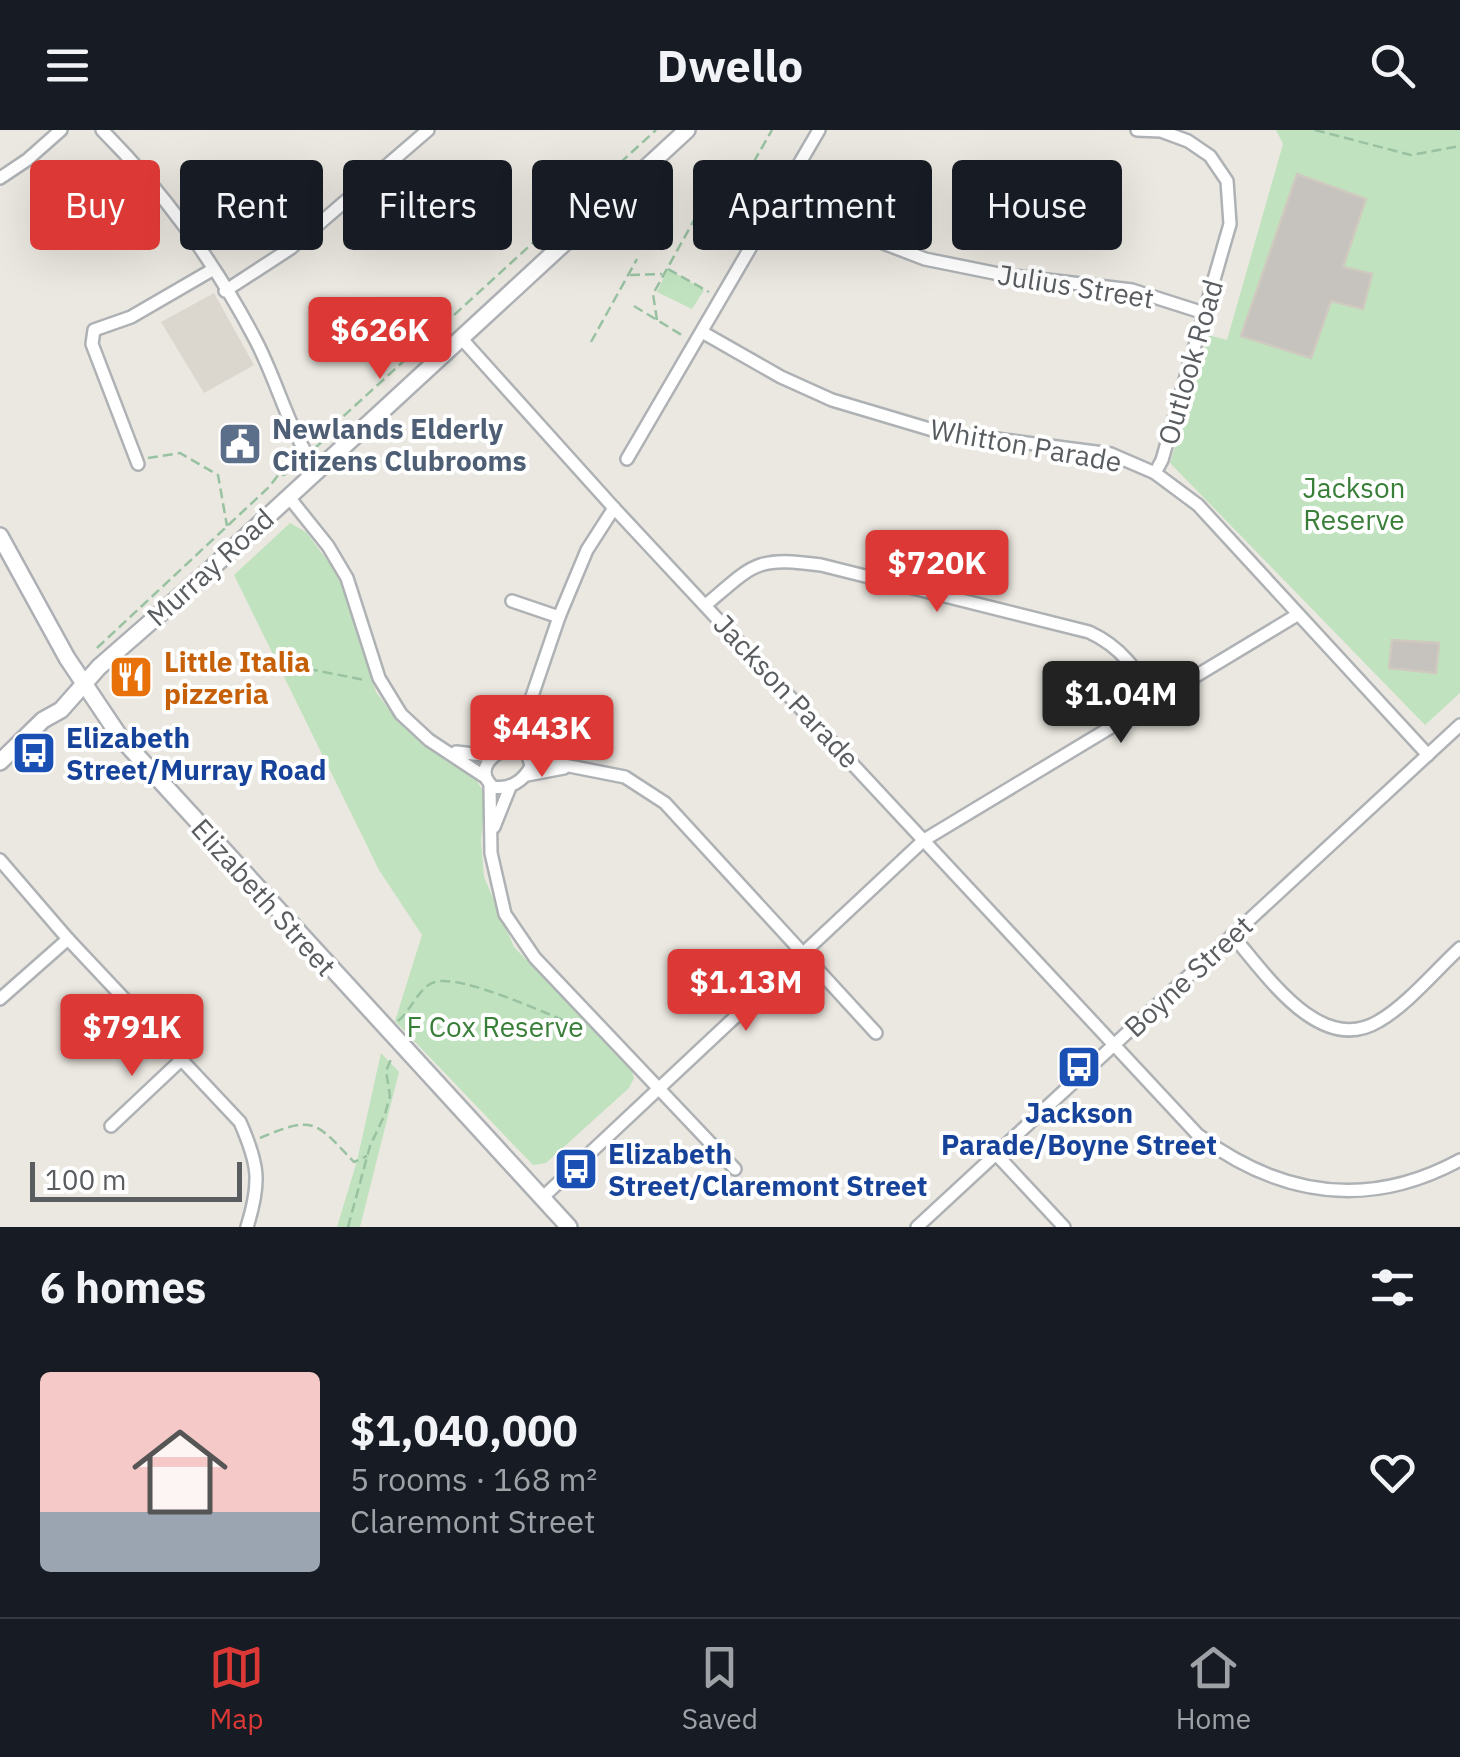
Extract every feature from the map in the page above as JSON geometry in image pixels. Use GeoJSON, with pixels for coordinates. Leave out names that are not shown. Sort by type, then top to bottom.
{"type":"FeatureCollection","features":[{"type":"Feature","properties":{"kind":"main road","name":"Murray Road"},"geometry":{"type":"LineString","coordinates":[[0,762],[43,720],[61,710],[99,667],[687,130]]}},
{"type":"Feature","properties":{"kind":"main road","name":"Elizabeth Street"},"geometry":{"type":"LineString","coordinates":[[0,536],[84,685],[120,737],[569,1227]]}},
{"type":"Feature","properties":{"kind":"street"},"geometry":{"type":"LineString","coordinates":[[0,178],[28,160],[60,130]]}},
{"type":"Feature","properties":{"kind":"street"},"geometry":{"type":"LineString","coordinates":[[102,130],[172,212],[226,290],[256,339],[306,456],[316,470]]}},
{"type":"Feature","properties":{"kind":"street"},"geometry":{"type":"LineString","coordinates":[[226,290],[291,248],[428,130]]}},
{"type":"Feature","properties":{"kind":"street"},"geometry":{"type":"LineString","coordinates":[[802,160],[819,130]]}},
{"type":"Feature","properties":{"kind":"street","name":"Outlook Road"},"geometry":{"type":"LineString","coordinates":[[1137,130],[1161,132],[1188,141],[1210,156],[1227,181],[1230,224],[1155,473]]}},
{"type":"Feature","properties":{"kind":"street"},"geometry":{"type":"LineString","coordinates":[[627,459],[750,250]]}},
{"type":"Feature","properties":{"kind":"street","name":"Julius Street"},"geometry":{"type":"LineString","coordinates":[[901,250],[925,259],[1004,275],[1132,290],[1204,313]]}},
{"type":"Feature","properties":{"kind":"street"},"geometry":{"type":"LineString","coordinates":[[138,464],[92,344],[94,330],[131,317],[212,270]]}},
{"type":"Feature","properties":{"kind":"street","name":"Jackson Parade"},"geometry":{"type":"LineString","coordinates":[[461,338],[1198,1136],[1226,1156],[1277,1180],[1342,1192],[1414,1180],[1460,1160]]}},
{"type":"Feature","properties":{"kind":"street","name":"Whitton Parade"},"geometry":{"type":"LineString","coordinates":[[699,338],[781,377],[882,417],[991,440],[1111,454],[1155,473],[1198,504],[1428,754]]}},
{"type":"Feature","properties":{"kind":"street"},"geometry":{"type":"LineString","coordinates":[[288,496],[328,546],[346,578],[379,678],[412,727],[498,788],[510,786],[527,775],[573,767]]}},
{"type":"Feature","properties":{"kind":"street"},"geometry":{"type":"LineString","coordinates":[[508,748],[529,705],[587,550],[614,508]]}},
{"type":"Feature","properties":{"kind":"street"},"geometry":{"type":"LineString","coordinates":[[707,604],[748,569],[779,559],[820,565],[1089,632],[1125,654],[1156,701]]}},
{"type":"Feature","properties":{"kind":"street"},"geometry":{"type":"LineString","coordinates":[[512,601],[559,617]]}},
{"type":"Feature","properties":{"kind":"street"},"geometry":{"type":"LineString","coordinates":[[542,1198],[924,840],[1298,615]]}},
{"type":"Feature","properties":{"kind":"street"},"geometry":{"type":"LineString","coordinates":[[527,775],[531,766],[529,705]]}},
{"type":"Feature","properties":{"kind":"street","name":"Boyne Street"},"geometry":{"type":"LineString","coordinates":[[916,1227],[1460,725]]}},
{"type":"Feature","properties":{"kind":"street"},"geometry":{"type":"LineString","coordinates":[[442,747],[466,756],[492,756],[508,748],[528,751],[573,767],[624,777],[664,804],[876,1033]]}},
{"type":"Feature","properties":{"kind":"street"},"geometry":{"type":"LineString","coordinates":[[492,756],[485,766],[496,884],[505,914],[536,958],[735,1169]]}},
{"type":"Feature","properties":{"kind":"street"},"geometry":{"type":"LineString","coordinates":[[492,836],[510,786]]}},
{"type":"Feature","properties":{"kind":"street"},"geometry":{"type":"LineString","coordinates":[[0,860],[68,939],[240,1122],[256,1157],[258,1180],[247,1227]]}},
{"type":"Feature","properties":{"kind":"street"},"geometry":{"type":"LineString","coordinates":[[1232,936],[1301,1010],[1316,1022],[1340,1030],[1368,1027],[1382,1020],[1460,948]]}},
{"type":"Feature","properties":{"kind":"street"},"geometry":{"type":"LineString","coordinates":[[0,999],[68,939]]}},
{"type":"Feature","properties":{"kind":"street"},"geometry":{"type":"LineString","coordinates":[[111,1126],[180,1061]]}},
{"type":"Feature","properties":{"kind":"street"},"geometry":{"type":"LineString","coordinates":[[996,1154],[1064,1227]]}},
{"type":"Feature","properties":{"kind":"path"},"geometry":{"type":"LineString","coordinates":[[94,653],[279,474],[284,476],[336,429],[335,424],[656,130]]}},
{"type":"Feature","properties":{"kind":"path"},"geometry":{"type":"LineString","coordinates":[[754,160],[772,130]]}},
{"type":"Feature","properties":{"kind":"path"},"geometry":{"type":"LineString","coordinates":[[1314,130],[1412,155],[1460,146]]}},
{"type":"Feature","properties":{"kind":"path"},"geometry":{"type":"LineString","coordinates":[[657,320],[653,294],[693,223]]}},
{"type":"Feature","properties":{"kind":"path"},"geometry":{"type":"LineString","coordinates":[[591,342],[637,259]]}},
{"type":"Feature","properties":{"kind":"path"},"geometry":{"type":"LineString","coordinates":[[667,268],[721,298]]}},
{"type":"Feature","properties":{"kind":"path"},"geometry":{"type":"LineString","coordinates":[[628,275],[664,274]]}},
{"type":"Feature","properties":{"kind":"path"},"geometry":{"type":"LineString","coordinates":[[634,306],[699,338]]}},
{"type":"Feature","properties":{"kind":"path"},"geometry":{"type":"LineString","coordinates":[[138,464],[152,455],[165,457],[162,454],[180,452],[218,475],[227,526]]}},
{"type":"Feature","properties":{"kind":"path"},"geometry":{"type":"LineString","coordinates":[[254,662],[256,669],[283,664],[372,681],[379,678]]}},
{"type":"Feature","properties":{"kind":"path"},"geometry":{"type":"LineString","coordinates":[[397,1022],[426,986],[437,981],[461,983],[585,1029]]}},
{"type":"Feature","properties":{"kind":"path"},"geometry":{"type":"LineString","coordinates":[[348,1227],[368,1154],[385,1114],[390,1096],[386,1071],[399,1044]]}},
{"type":"Feature","properties":{"kind":"path"},"geometry":{"type":"LineString","coordinates":[[249,1142],[297,1124],[308,1124],[317,1126],[354,1162],[368,1154]]}},
{"type":"Feature","properties":{"kind":"shaded area"},"geometry":{"type":"Polygon","coordinates":[[[214,293],[254,365],[204,393],[161,322],[214,293]]]}},
{"type":"Feature","properties":{"kind":"green space","name":"Jackson Reserve"},"geometry":{"type":"Polygon","coordinates":[[[1276,130],[1460,130],[1460,693],[1425,725],[1170,463],[1208,335],[1227,340],[1283,144],[1276,130]]]}},
{"type":"Feature","properties":{"kind":"green space"},"geometry":{"type":"Polygon","coordinates":[[[668,269],[704,290],[692,309],[657,292],[668,269]]]}},
{"type":"Feature","properties":{"kind":"green space","name":"F Cox Reserve"},"geometry":{"type":"Polygon","coordinates":[[[290,523],[306,532],[333,568],[376,692],[412,735],[473,776],[482,789],[484,877],[514,947],[631,1068],[634,1078],[629,1088],[546,1163],[533,1165],[395,1021],[422,935],[379,870],[234,575],[290,523]]]}},
{"type":"Feature","properties":{"kind":"green space"},"geometry":{"type":"Polygon","coordinates":[[[381,1053],[399,1072],[360,1227],[337,1227],[357,1161],[381,1053]]]}},
{"type":"Feature","properties":{"kind":"building"},"geometry":{"type":"Polygon","coordinates":[[[1297,174],[1366,199],[1343,267],[1372,274],[1363,309],[1331,301],[1311,358],[1241,336],[1297,174]]]}},
{"type":"Feature","properties":{"kind":"building"},"geometry":{"type":"Polygon","coordinates":[[[1392,640],[1439,643],[1436,673],[1389,668],[1392,640]]]}},
{"type":"Feature","properties":{"kind":"place","name":"Newlands Elderly Citizens Clubrooms"},"geometry":{"type":"Point","coordinates":[240,444]}},
{"type":"Feature","properties":{"kind":"place","name":"Little Italia pizzeria"},"geometry":{"type":"Point","coordinates":[131,677]}},
{"type":"Feature","properties":{"kind":"place","name":"Elizabeth Street/Murray Road"},"geometry":{"type":"Point","coordinates":[34,753]}},
{"type":"Feature","properties":{"kind":"place","name":"Jackson Parade/Boyne Street"},"geometry":{"type":"Point","coordinates":[1079,1067]}},
{"type":"Feature","properties":{"kind":"place","name":"Elizabeth Street/Claremont Street"},"geometry":{"type":"Point","coordinates":[576,1169]}}]}
